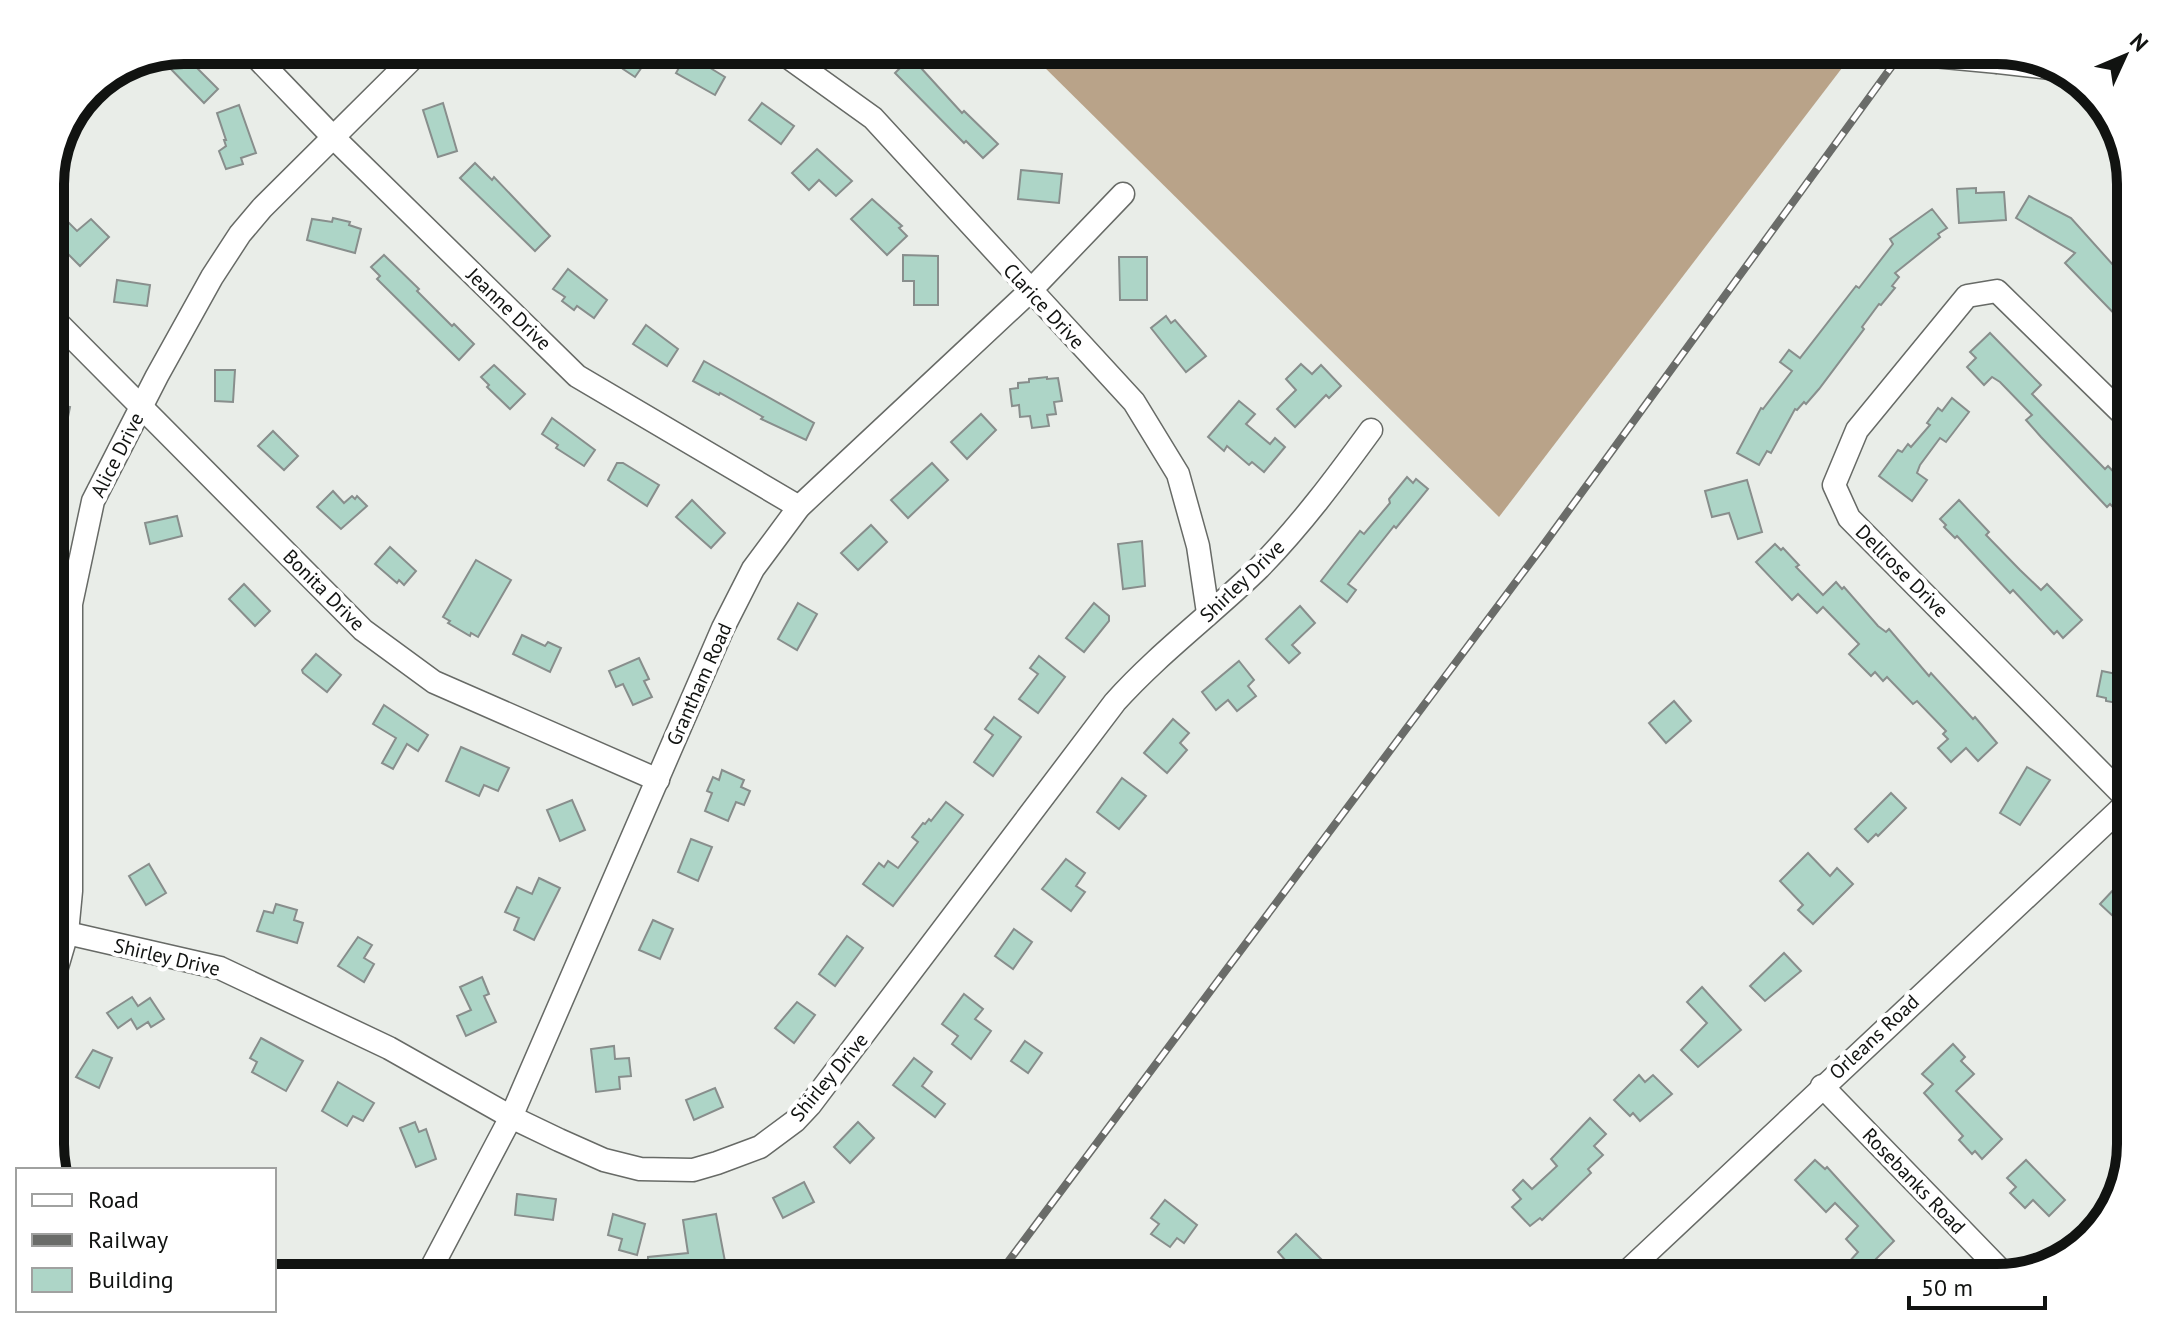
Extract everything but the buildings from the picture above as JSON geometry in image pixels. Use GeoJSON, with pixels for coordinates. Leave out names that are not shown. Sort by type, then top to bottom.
{"type":"FeatureCollection","features":[{"type":"Feature","properties":{"kind":"street","name":"Jeanne Drive"},"geometry":{"type":"LineString","coordinates":[[263,64],[577,376],[799,507]]}},
{"type":"Feature","properties":{"kind":"street","name":"Alice Drive"},"geometry":{"type":"LineString","coordinates":[[64,592],[93,501],[184,326],[240,234],[262,208],[407,64]]}},
{"type":"Feature","properties":{"kind":"street","name":"Clarice Drive"},"geometry":{"type":"LineString","coordinates":[[798,64],[873,118],[1134,402],[1178,474],[1198,546],[1208,613]]}},
{"type":"Feature","properties":{"kind":"street","name":"Grantham Road"},"geometry":{"type":"LineString","coordinates":[[433,1264],[511,1117],[723,628],[753,569],[799,507],[1030,291],[1123,194]]}},
{"type":"Feature","properties":{"kind":"street","name":"Dellrose Drive"},"geometry":{"type":"LineString","coordinates":[[2117,408],[1997,291],[1967,296],[1857,430],[1834,485],[1849,518],[2117,788]]}},
{"type":"Feature","properties":{"kind":"street","name":"Bonita Drive"},"geometry":{"type":"LineString","coordinates":[[64,329],[363,630],[434,682],[658,780]]}},
{"type":"Feature","properties":{"kind":"street","name":"Shirley Drive"},"geometry":{"type":"LineString","coordinates":[[67,933],[220,968],[389,1048],[511,1117],[604,1160],[640,1169],[669,1172],[693,1170],[760,1147],[795,1121],[822,1092],[1108,710],[1144,670],[1259,568],[1324,496],[1371,430]]}},
{"type":"Feature","properties":{"kind":"street","name":"Alice Drive"},"geometry":{"type":"LineString","coordinates":[[64,708],[71,891],[64,943]]}},
{"type":"Feature","properties":{"kind":"street","name":"Orleans Road"},"geometry":{"type":"LineString","coordinates":[[1635,1264],[2117,813]]}},
{"type":"Feature","properties":{"kind":"street","name":"Rosebanks Road"},"geometry":{"type":"LineString","coordinates":[[1822,1086],[1994,1264]]}},
{"type":"Feature","properties":{"kind":"shaded area"},"geometry":{"type":"Polygon","coordinates":[[[1041,64],[1845,64],[1499,517],[1041,64]]]}},
{"type":"Feature","properties":{"kind":"railway"},"geometry":{"type":"LineString","coordinates":[[1006,1264],[1542,547],[1894,64]]}}]}
